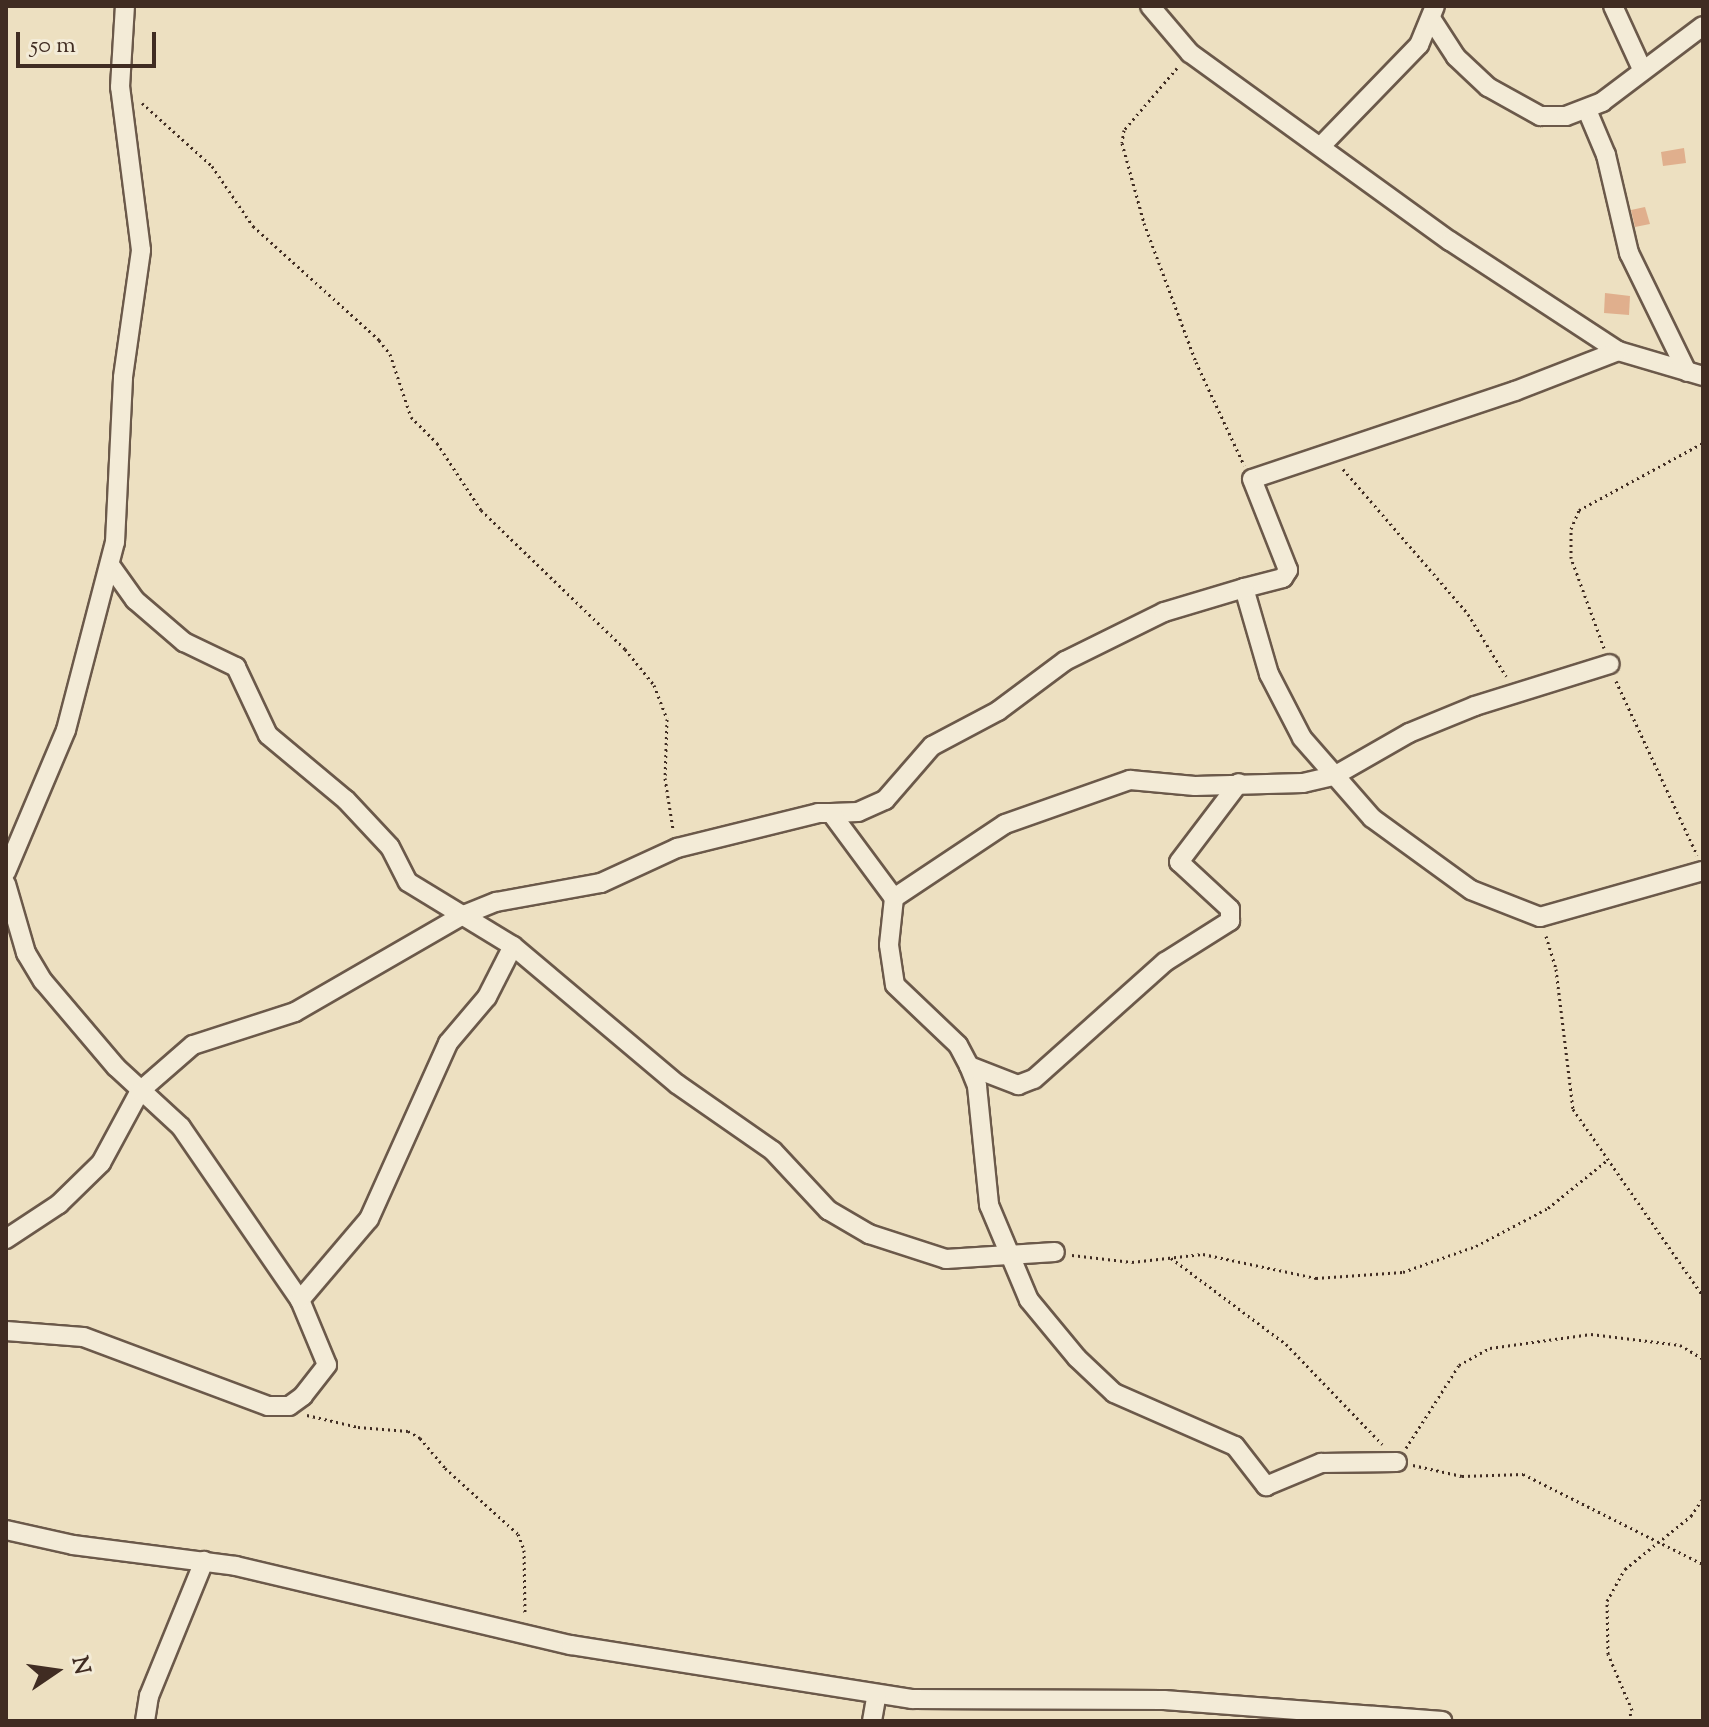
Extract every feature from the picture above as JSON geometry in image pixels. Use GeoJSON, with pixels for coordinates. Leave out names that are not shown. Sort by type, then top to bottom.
{"type":"FeatureCollection","features":[{"type":"Feature","properties":{"kind":"street"},"geometry":{"type":"LineString","coordinates":[[6,872],[66,730],[115,542],[123,377],[141,250],[120,87],[125,6]]}},
{"type":"Feature","properties":{"kind":"street"},"geometry":{"type":"LineString","coordinates":[[1150,6],[1190,53],[1450,241],[1618,351],[1695,374]]}},
{"type":"Feature","properties":{"kind":"street"},"geometry":{"type":"LineString","coordinates":[[1613,6],[1642,69]]}},
{"type":"Feature","properties":{"kind":"street"},"geometry":{"type":"LineString","coordinates":[[1321,146],[1395,73],[1433,13]]}},
{"type":"Feature","properties":{"kind":"street"},"geometry":{"type":"LineString","coordinates":[[1433,13],[1456,57],[1488,87],[1540,116],[1587,110],[1703,26]]}},
{"type":"Feature","properties":{"kind":"street"},"geometry":{"type":"LineString","coordinates":[[1587,110],[1606,155],[1629,253],[1695,374]]}},
{"type":"Feature","properties":{"kind":"street"},"geometry":{"type":"LineString","coordinates":[[6,1239],[59,1204],[101,1163],[140,1091],[193,1045],[295,1012],[461,916],[496,902],[601,883],[677,848],[831,813],[858,812],[885,800],[932,746],[998,711],[1065,661],[1164,612],[1283,578],[1288,570],[1252,479],[1331,454],[1618,351]]}},
{"type":"Feature","properties":{"kind":"street"},"geometry":{"type":"LineString","coordinates":[[110,565],[135,600],[184,642],[236,667],[268,735],[346,800],[390,847],[408,882],[513,946],[677,1084],[773,1151],[828,1210],[854,1227],[946,1259],[1055,1252]]}},
{"type":"Feature","properties":{"kind":"street"},"geometry":{"type":"LineString","coordinates":[[1244,588],[1281,704],[1334,776],[1372,818],[1427,861],[1471,890],[1540,917],[1703,868]]}},
{"type":"Feature","properties":{"kind":"street"},"geometry":{"type":"LineString","coordinates":[[894,898],[1005,824],[1130,780],[1195,786],[1303,783],[1334,776],[1409,733],[1516,693],[1610,664]]}},
{"type":"Feature","properties":{"kind":"street"},"geometry":{"type":"LineString","coordinates":[[969,1066],[1018,1085],[1034,1079],[1165,962],[1230,921],[1230,909],[1179,862],[1239,783]]}},
{"type":"Feature","properties":{"kind":"street"},"geometry":{"type":"LineString","coordinates":[[831,813],[894,898],[889,945],[895,985],[958,1045],[969,1066],[977,1086],[989,1205],[1029,1300],[1103,1385],[1159,1416],[1219,1435],[1244,1453],[1266,1486],[1321,1463],[1397,1462]]}},
{"type":"Feature","properties":{"kind":"street"},"geometry":{"type":"LineString","coordinates":[[6,884],[26,953],[43,981],[140,1091],[181,1127],[300,1300],[327,1365],[318,1381],[289,1406],[268,1406],[210,1389],[140,1356],[83,1337],[6,1331]]}},
{"type":"Feature","properties":{"kind":"street"},"geometry":{"type":"LineString","coordinates":[[300,1300],[369,1219],[448,1043],[487,997],[513,946]]}},
{"type":"Feature","properties":{"kind":"street"},"geometry":{"type":"LineString","coordinates":[[6,1530],[44,1540],[204,1561],[571,1645],[877,1694],[952,1700],[1164,1700],[1271,1715],[1442,1721]]}},
{"type":"Feature","properties":{"kind":"street"},"geometry":{"type":"LineString","coordinates":[[145,1721],[149,1696],[204,1561]]}},
{"type":"Feature","properties":{"kind":"street"},"geometry":{"type":"LineString","coordinates":[[872,1721],[877,1694]]}},
{"type":"Feature","properties":{"kind":"path"},"geometry":{"type":"LineString","coordinates":[[1190,53],[1124,130],[1122,143],[1144,223],[1196,362],[1233,448],[1252,479]]}},
{"type":"Feature","properties":{"kind":"path"},"geometry":{"type":"LineString","coordinates":[[120,87],[163,117],[236,195],[253,226],[379,340],[390,354],[411,417],[437,443],[481,510],[625,649],[654,685],[667,719],[665,778],[677,848]]}},
{"type":"Feature","properties":{"kind":"path"},"geometry":{"type":"LineString","coordinates":[[1703,443],[1579,510],[1571,529],[1571,558],[1610,664],[1665,795],[1703,868]]}},
{"type":"Feature","properties":{"kind":"path"},"geometry":{"type":"LineString","coordinates":[[1331,454],[1468,614],[1516,693]]}},
{"type":"Feature","properties":{"kind":"path"},"geometry":{"type":"LineString","coordinates":[[1540,917],[1556,969],[1573,1109],[1606,1161],[1702,1292]]}},
{"type":"Feature","properties":{"kind":"path"},"geometry":{"type":"LineString","coordinates":[[1055,1252],[1132,1262],[1203,1254],[1316,1278],[1403,1272],[1476,1246],[1548,1208],[1606,1161]]}},
{"type":"Feature","properties":{"kind":"path"},"geometry":{"type":"LineString","coordinates":[[1171,1258],[1286,1344],[1397,1462],[1462,1476],[1523,1474],[1703,1564]]}},
{"type":"Feature","properties":{"kind":"path"},"geometry":{"type":"LineString","coordinates":[[1397,1462],[1459,1365],[1490,1348],[1591,1334],[1680,1345],[1703,1359]]}},
{"type":"Feature","properties":{"kind":"path"},"geometry":{"type":"LineString","coordinates":[[289,1406],[313,1418],[408,1431],[420,1438],[445,1468],[518,1534],[524,1550],[521,1581],[527,1633]]}},
{"type":"Feature","properties":{"kind":"path"},"geometry":{"type":"LineString","coordinates":[[1628,1721],[1632,1710],[1608,1654],[1607,1601],[1625,1569],[1691,1516],[1703,1498]]}},
{"type":"Feature","properties":{"kind":"building"},"geometry":{"type":"Polygon","coordinates":[[[1684,148],[1686,163],[1663,166],[1661,152],[1684,148]]]}},
{"type":"Feature","properties":{"kind":"building"},"geometry":{"type":"Polygon","coordinates":[[[1645,207],[1650,224],[1635,227],[1631,210],[1645,207]]]}},
{"type":"Feature","properties":{"kind":"building"},"geometry":{"type":"Polygon","coordinates":[[[1605,293],[1630,296],[1629,315],[1604,313],[1605,293]]]}}]}
